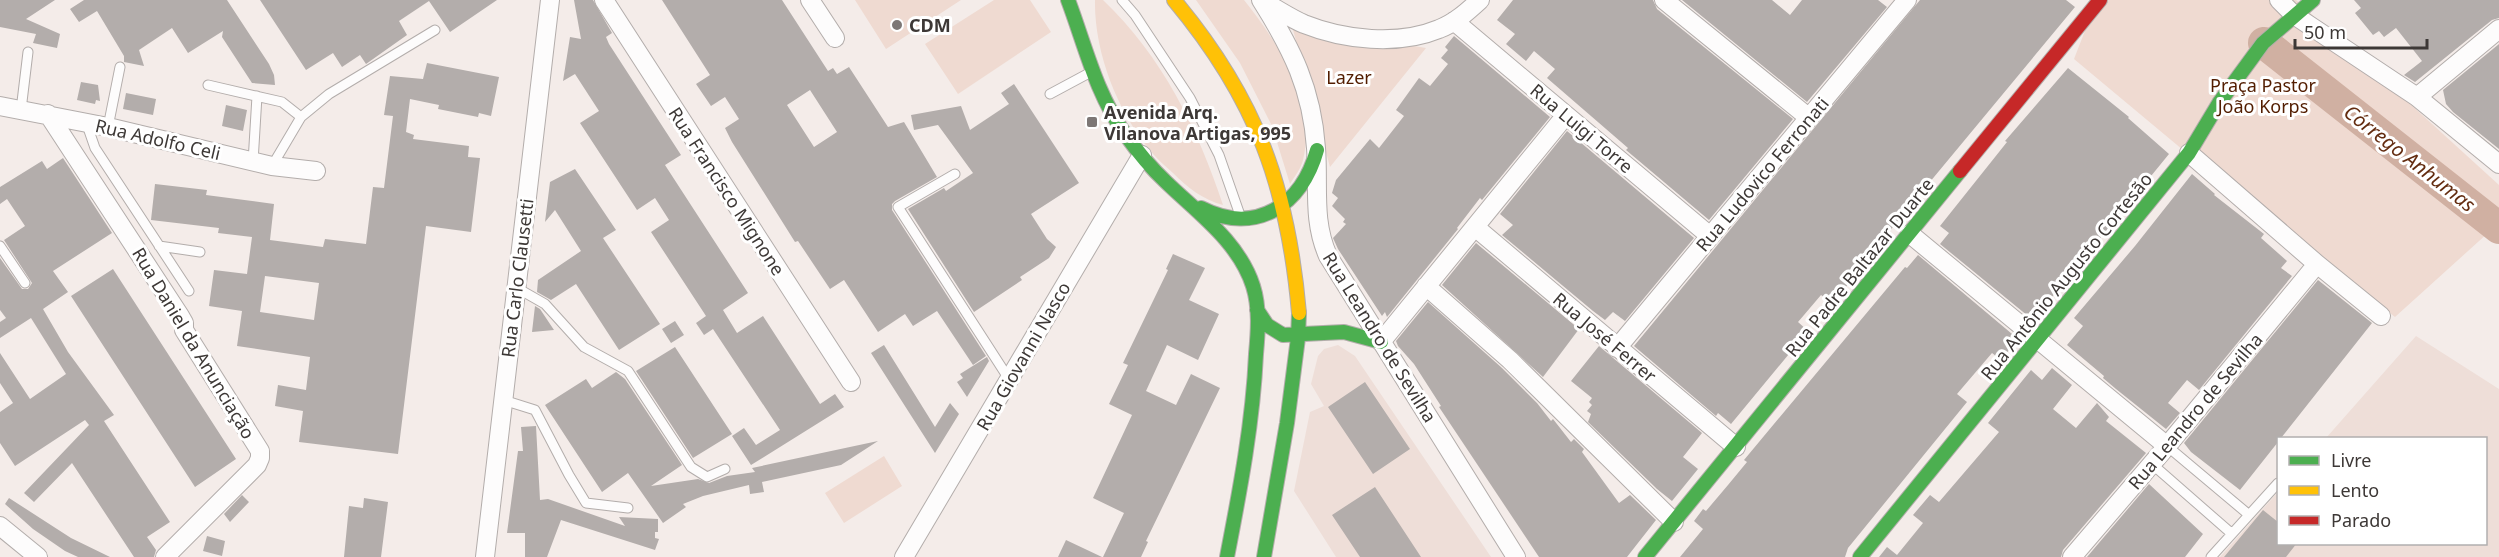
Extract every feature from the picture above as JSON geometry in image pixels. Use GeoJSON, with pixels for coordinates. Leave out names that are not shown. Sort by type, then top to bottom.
{"type":"FeatureCollection","features":[{"type":"Feature","properties":{"kind":"main road"},"geometry":{"type":"LineString","coordinates":[[1068,0],[1101,92],[1116,119],[1142,155],[1166,182],[1219,232],[1242,263],[1252,285],[1257,310],[1255,383],[1247,450],[1227,557]]}},
{"type":"Feature","properties":{"kind":"main road"},"geometry":{"type":"LineString","coordinates":[[1174,0],[1213,49],[1242,98],[1268,154],[1284,204],[1298,306],[1298,334],[1286,436],[1264,557]]}},
{"type":"Feature","properties":{"kind":"main road","name":"Rua Padre Baltazar Duarte"},"geometry":{"type":"LineString","coordinates":[[1645,557],[2100,0]]}},
{"type":"Feature","properties":{"kind":"main road","name":"Rua Antônio Augusto Cortesão"},"geometry":{"type":"LineString","coordinates":[[1860,557],[2189,153],[2219,103],[2263,43],[2313,0]]}},
{"type":"Feature","properties":{"kind":"main road"},"geometry":{"type":"LineString","coordinates":[[1086,50],[1088,9]]}},
{"type":"Feature","properties":{"kind":"main road"},"geometry":{"type":"LineString","coordinates":[[1190,203],[1220,218],[1242,220],[1256,218],[1284,204],[1300,188],[1310,172],[1317,150]]}},
{"type":"Feature","properties":{"kind":"main road"},"geometry":{"type":"LineString","coordinates":[[1257,310],[1264,324],[1273,332],[1283,335],[1345,331],[1356,332],[1381,342]]}},
{"type":"Feature","properties":{"kind":"street","name":"Rua Carlo Clausetti"},"geometry":{"type":"LineString","coordinates":[[485,557],[550,0]]}},
{"type":"Feature","properties":{"kind":"street","name":"Rua Francisco Mignone"},"geometry":{"type":"LineString","coordinates":[[604,0],[851,382]]}},
{"type":"Feature","properties":{"kind":"street"},"geometry":{"type":"LineString","coordinates":[[810,0],[835,38]]}},
{"type":"Feature","properties":{"kind":"street"},"geometry":{"type":"LineString","coordinates":[[1261,0],[1301,23],[1322,30],[1380,39],[1414,37],[1441,29],[1480,0]]}},
{"type":"Feature","properties":{"kind":"street","name":"Rua Leandro de Sevilha"},"geometry":{"type":"LineString","coordinates":[[1261,0],[1286,39],[1301,71],[1312,106],[1317,150],[1316,214],[1320,238],[1328,256],[1516,557]]}},
{"type":"Feature","properties":{"kind":"street"},"geometry":{"type":"LineString","coordinates":[[1664,0],[1808,117]]}},
{"type":"Feature","properties":{"kind":"street"},"geometry":{"type":"LineString","coordinates":[[2279,0],[2294,15],[2417,98],[2499,164]]}},
{"type":"Feature","properties":{"kind":"street","name":"Rua Ludovico Ferronati"},"geometry":{"type":"LineString","coordinates":[[1617,348],[1903,2]]}},
{"type":"Feature","properties":{"kind":"street","name":"Rua Luigi Torre"},"geometry":{"type":"LineString","coordinates":[[1454,21],[1710,236]]}},
{"type":"Feature","properties":{"kind":"street"},"geometry":{"type":"LineString","coordinates":[[2417,98],[2499,29]]}},
{"type":"Feature","properties":{"kind":"street","name":"Rua Adolfo Celi"},"geometry":{"type":"LineString","coordinates":[[0,106],[86,122],[272,166],[316,171]]}},
{"type":"Feature","properties":{"kind":"street","name":"Rua Daniel da Anunciação"},"geometry":{"type":"LineString","coordinates":[[48,114],[180,316],[184,323],[184,330],[260,451],[260,458],[256,465],[165,557]]}},
{"type":"Feature","properties":{"kind":"street"},"geometry":{"type":"LineString","coordinates":[[1381,342],[1566,115]]}},
{"type":"Feature","properties":{"kind":"street"},"geometry":{"type":"LineString","coordinates":[[2189,153],[2381,316]]}},
{"type":"Feature","properties":{"kind":"street","name":"Rua Giovanni Nasco"},"geometry":{"type":"LineString","coordinates":[[904,557],[1142,155]]}},
{"type":"Feature","properties":{"kind":"street","name":"Rua José Ferrer"},"geometry":{"type":"LineString","coordinates":[[1475,227],[1736,447]]}},
{"type":"Feature","properties":{"kind":"street"},"geometry":{"type":"LineString","coordinates":[[1910,234],[2167,446]]}},
{"type":"Feature","properties":{"kind":"street","name":"Rua Leandro de Sevilha"},"geometry":{"type":"LineString","coordinates":[[2072,557],[2317,264]]}},
{"type":"Feature","properties":{"kind":"street"},"geometry":{"type":"LineString","coordinates":[[1426,286],[1474,328],[1674,522]]}},
{"type":"Feature","properties":{"kind":"street"},"geometry":{"type":"LineString","coordinates":[[0,526],[38,557]]}},
{"type":"Feature","properties":{"kind":"lane"},"geometry":{"type":"LineString","coordinates":[[1122,0],[1135,15],[1190,98],[1218,155],[1242,220]]}},
{"type":"Feature","properties":{"kind":"lane"},"geometry":{"type":"LineString","coordinates":[[272,166],[302,117],[329,94],[435,30]]}},
{"type":"Feature","properties":{"kind":"lane"},"geometry":{"type":"LineString","coordinates":[[21,110],[28,52]]}},
{"type":"Feature","properties":{"kind":"lane"},"geometry":{"type":"LineString","coordinates":[[108,127],[120,67]]}},
{"type":"Feature","properties":{"kind":"lane"},"geometry":{"type":"LineString","coordinates":[[1050,94],[1093,71]]}},
{"type":"Feature","properties":{"kind":"lane"},"geometry":{"type":"LineString","coordinates":[[207,85],[282,102],[302,117]]}},
{"type":"Feature","properties":{"kind":"lane"},"geometry":{"type":"LineString","coordinates":[[253,162],[257,96]]}},
{"type":"Feature","properties":{"kind":"lane"},"geometry":{"type":"LineString","coordinates":[[86,122],[95,148],[189,291]]}},
{"type":"Feature","properties":{"kind":"lane"},"geometry":{"type":"LineString","coordinates":[[955,174],[898,207],[1009,379]]}},
{"type":"Feature","properties":{"kind":"lane"},"geometry":{"type":"LineString","coordinates":[[0,246],[25,283]]}},
{"type":"Feature","properties":{"kind":"lane"},"geometry":{"type":"LineString","coordinates":[[159,246],[200,252]]}},
{"type":"Feature","properties":{"kind":"lane"},"geometry":{"type":"LineString","coordinates":[[516,288],[545,304],[584,347],[628,371],[691,467],[707,477],[725,469]]}},
{"type":"Feature","properties":{"kind":"lane"},"geometry":{"type":"LineString","coordinates":[[503,400],[535,410],[586,503],[628,508]]}},
{"type":"Feature","properties":{"kind":"lane"},"geometry":{"type":"LineString","coordinates":[[2167,446],[2248,514]]}},
{"type":"Feature","properties":{"kind":"lane"},"geometry":{"type":"LineString","coordinates":[[2152,464],[2231,533]]}},
{"type":"Feature","properties":{"kind":"lane"},"geometry":{"type":"LineString","coordinates":[[2211,557],[2277,484]]}},
{"type":"Feature","properties":{"kind":"shaded area"},"geometry":{"type":"Polygon","coordinates":[[[2416,336],[2499,389],[2499,557],[2220,557],[2277,493],[2277,545],[2487,545],[2487,437],[2327,437],[2416,336]]]}},
{"type":"Feature","properties":{"kind":"shaded area"},"geometry":{"type":"Polygon","coordinates":[[[1338,345],[1355,356],[1491,557],[1336,557],[1294,491],[1310,412],[1324,406],[1311,384],[1318,356],[1324,349],[1338,345]]]}},
{"type":"Feature","properties":{"kind":"green space","name":"CDM"},"geometry":{"type":"Polygon","coordinates":[[[855,0],[961,0],[886,49],[855,0]]]}},
{"type":"Feature","properties":{"kind":"green space"},"geometry":{"type":"Polygon","coordinates":[[[994,0],[1030,0],[1051,32],[958,94],[925,44],[994,0]]]}},
{"type":"Feature","properties":{"kind":"green space"},"geometry":{"type":"Polygon","coordinates":[[[1095,0],[1103,0],[1124,22],[1160,69],[1190,122],[1223,205],[1202,196],[1178,178],[1152,153],[1127,117],[1103,60],[1095,0]]]}},
{"type":"Feature","properties":{"kind":"green space"},"geometry":{"type":"Polygon","coordinates":[[[1196,0],[1244,0],[1270,35],[1292,75],[1304,117],[1306,139],[1303,160],[1290,184],[1272,126],[1240,63],[1196,0]]]}},
{"type":"Feature","properties":{"kind":"green space","name":"Praça Pastor João Korps"},"geometry":{"type":"Polygon","coordinates":[[[2097,0],[2296,0],[2499,185],[2499,223],[2395,317],[2183,150],[2074,59],[2097,0]]]}},
{"type":"Feature","properties":{"kind":"green space","name":"Lazer"},"geometry":{"type":"Polygon","coordinates":[[[1292,26],[1426,48],[1330,167],[1292,26]]]}},
{"type":"Feature","properties":{"kind":"green space"},"geometry":{"type":"Polygon","coordinates":[[[884,456],[902,486],[844,523],[825,493],[884,456]]]}},
{"type":"Feature","properties":{"kind":"building"},"geometry":{"type":"Polygon","coordinates":[[[0,0],[55,0],[26,19],[60,34],[57,48],[33,43],[36,34],[0,27],[0,0]]]}},
{"type":"Feature","properties":{"kind":"building"},"geometry":{"type":"Polygon","coordinates":[[[84,0],[227,0],[269,64],[275,85],[252,83],[222,37],[223,31],[188,53],[172,28],[139,50],[144,66],[124,62],[124,56],[97,11],[79,22],[70,9],[84,0]]]}},
{"type":"Feature","properties":{"kind":"building"},"geometry":{"type":"Polygon","coordinates":[[[260,0],[497,0],[450,32],[429,1],[399,21],[407,35],[366,64],[360,55],[342,67],[333,53],[306,70],[260,0]]]}},
{"type":"Feature","properties":{"kind":"building"},"geometry":{"type":"Polygon","coordinates":[[[574,0],[593,0],[612,33],[606,37],[609,44],[681,155],[665,165],[748,293],[723,310],[737,333],[763,316],[820,404],[835,394],[844,407],[751,465],[732,436],[744,428],[756,445],[780,430],[713,329],[704,335],[696,323],[706,316],[651,232],[669,220],[655,198],[637,210],[580,123],[599,111],[575,74],[563,81],[570,37],[581,39],[574,0]]]}},
{"type":"Feature","properties":{"kind":"building"},"geometry":{"type":"Polygon","coordinates":[[[662,0],[782,0],[828,71],[833,68],[837,74],[849,67],[888,127],[904,122],[937,177],[895,201],[892,204],[892,210],[986,356],[973,365],[937,311],[913,326],[905,314],[878,332],[844,280],[830,289],[798,241],[795,242],[732,142],[725,128],[739,119],[725,97],[711,106],[696,84],[710,75],[662,0]],[[810,90],[787,105],[814,147],[837,132],[810,90]]]}},
{"type":"Feature","properties":{"kind":"building"},"geometry":{"type":"Polygon","coordinates":[[[1513,0],[1653,0],[1657,9],[1793,119],[1709,220],[1626,150],[1628,148],[1547,78],[1555,69],[1534,51],[1526,61],[1506,44],[1515,34],[1497,20],[1513,0]]]}},
{"type":"Feature","properties":{"kind":"building"},"geometry":{"type":"Polygon","coordinates":[[[1682,0],[1772,0],[1790,15],[1802,0],[1878,0],[1887,7],[1807,102],[1682,0]]]}},
{"type":"Feature","properties":{"kind":"building"},"geometry":{"type":"Polygon","coordinates":[[[1920,0],[2066,0],[2075,7],[1900,218],[1842,292],[1841,290],[1833,300],[1829,301],[1821,295],[1798,322],[1808,331],[1731,424],[1718,413],[1716,416],[1634,346],[1920,0]]]}},
{"type":"Feature","properties":{"kind":"building"},"geometry":{"type":"Polygon","coordinates":[[[2354,0],[2499,0],[2499,18],[2492,20],[2415,82],[2404,75],[2422,61],[2396,28],[2384,37],[2379,31],[2373,35],[2355,13],[2361,8],[2354,0]]]}},
{"type":"Feature","properties":{"kind":"building"},"geometry":{"type":"Polygon","coordinates":[[[1454,36],[1550,117],[1482,200],[1480,198],[1387,317],[1385,312],[1382,316],[1333,238],[1346,224],[1343,222],[1345,219],[1332,206],[1338,198],[1332,193],[1336,180],[1370,139],[1379,148],[1404,116],[1396,110],[1419,78],[1430,86],[1448,64],[1441,58],[1448,50],[1445,47],[1454,36]]]}},
{"type":"Feature","properties":{"kind":"building"},"geometry":{"type":"Polygon","coordinates":[[[2499,44],[2499,149],[2453,112],[2446,104],[2443,90],[2499,44]]]}},
{"type":"Feature","properties":{"kind":"building"},"geometry":{"type":"Polygon","coordinates":[[[427,63],[499,77],[491,116],[479,113],[478,117],[438,109],[439,105],[410,99],[406,132],[414,135],[413,139],[469,146],[468,157],[480,158],[471,232],[426,226],[398,454],[299,442],[303,411],[275,406],[278,385],[306,390],[310,357],[237,346],[242,311],[209,306],[214,270],[247,274],[252,237],[218,233],[219,228],[151,220],[155,184],[207,190],[206,195],[274,204],[270,240],[323,247],[325,239],[366,244],[373,187],[384,188],[393,116],[384,115],[390,76],[423,79],[427,63]],[[265,276],[260,312],[314,320],[319,283],[265,276]]]}},
{"type":"Feature","properties":{"kind":"building"},"geometry":{"type":"Polygon","coordinates":[[[2068,68],[2129,117],[2169,154],[2035,318],[2028,316],[1940,244],[1949,233],[1940,226],[2007,142],[2005,141],[2068,68]]]}},
{"type":"Feature","properties":{"kind":"building"},"geometry":{"type":"Polygon","coordinates":[[[81,82],[98,85],[100,101],[96,100],[95,104],[77,100],[81,82]]]}},
{"type":"Feature","properties":{"kind":"building"},"geometry":{"type":"Polygon","coordinates":[[[1014,84],[1079,183],[1031,214],[1047,239],[1056,247],[1049,258],[1020,277],[1022,280],[974,312],[908,209],[944,188],[946,191],[973,173],[938,125],[914,130],[911,115],[961,106],[970,130],[1009,104],[1001,93],[1014,84]]]}},
{"type":"Feature","properties":{"kind":"building"},"geometry":{"type":"Polygon","coordinates":[[[126,93],[156,99],[153,115],[123,109],[126,93]]]}},
{"type":"Feature","properties":{"kind":"building"},"geometry":{"type":"Polygon","coordinates":[[[226,105],[247,110],[243,131],[222,126],[226,105]]]}},
{"type":"Feature","properties":{"kind":"building"},"geometry":{"type":"Polygon","coordinates":[[[1567,131],[1694,238],[1625,321],[1613,312],[1605,320],[1502,235],[1513,225],[1500,214],[1567,131]]]}},
{"type":"Feature","properties":{"kind":"building"},"geometry":{"type":"Polygon","coordinates":[[[63,158],[112,233],[53,271],[68,292],[43,309],[68,352],[114,415],[104,421],[170,522],[147,537],[156,550],[154,557],[134,557],[72,463],[34,502],[24,493],[89,425],[85,420],[15,466],[0,443],[0,412],[13,403],[0,383],[0,353],[30,399],[66,374],[31,318],[0,338],[0,322],[6,318],[0,310],[0,258],[22,289],[28,289],[32,283],[4,240],[25,226],[7,199],[0,204],[0,187],[42,161],[47,169],[63,158]]]}},
{"type":"Feature","properties":{"kind":"building"},"geometry":{"type":"Polygon","coordinates":[[[575,169],[616,230],[603,238],[660,324],[619,350],[576,284],[551,300],[537,292],[538,280],[581,251],[555,210],[545,222],[550,182],[575,169]]]}},
{"type":"Feature","properties":{"kind":"building"},"geometry":{"type":"Polygon","coordinates":[[[2192,174],[2214,195],[2264,234],[2261,238],[2287,261],[2281,268],[2292,276],[2199,390],[2187,380],[2168,403],[2180,413],[2166,429],[2103,378],[2104,376],[2067,345],[2083,326],[2074,318],[2192,174]]]}},
{"type":"Feature","properties":{"kind":"building"},"geometry":{"type":"Polygon","coordinates":[[[1476,243],[1579,329],[1543,377],[1442,285],[1476,243]]]}},
{"type":"Feature","properties":{"kind":"building"},"geometry":{"type":"Polygon","coordinates":[[[1173,254],[1205,268],[1189,300],[1219,314],[1198,360],[1167,345],[1146,391],[1176,405],[1191,374],[1220,388],[1146,541],[1148,542],[1141,557],[1103,557],[1124,513],[1093,498],[1132,415],[1109,404],[1128,365],[1123,363],[1168,270],[1166,269],[1173,254]]]}},
{"type":"Feature","properties":{"kind":"building"},"geometry":{"type":"Polygon","coordinates":[[[1918,255],[2018,339],[2001,360],[1992,353],[1957,394],[1967,402],[1848,548],[1845,557],[1680,557],[1703,529],[1694,521],[1703,509],[1706,511],[1747,462],[1744,460],[1905,267],[1907,268],[1918,255]]]}},
{"type":"Feature","properties":{"kind":"building"},"geometry":{"type":"Polygon","coordinates":[[[113,269],[236,459],[195,487],[71,296],[113,269]]]}},
{"type":"Feature","properties":{"kind":"building"},"geometry":{"type":"Polygon","coordinates":[[[2318,280],[2372,323],[2282,437],[2277,437],[2277,443],[2240,490],[2191,452],[2184,443],[2318,280]]]}},
{"type":"Feature","properties":{"kind":"building"},"geometry":{"type":"Polygon","coordinates":[[[1428,302],[1502,368],[1537,403],[1551,421],[1553,419],[1571,442],[1574,439],[1584,449],[1582,452],[1619,503],[1630,495],[1656,520],[1627,557],[1539,557],[1439,407],[1441,406],[1414,364],[1398,346],[1396,341],[1428,302]]]}},
{"type":"Feature","properties":{"kind":"building"},"geometry":{"type":"Polygon","coordinates":[[[535,306],[540,309],[554,330],[532,332],[535,306]]]}},
{"type":"Feature","properties":{"kind":"building"},"geometry":{"type":"Polygon","coordinates":[[[675,321],[684,335],[671,343],[662,329],[675,321]]]}},
{"type":"Feature","properties":{"kind":"building"},"geometry":{"type":"Polygon","coordinates":[[[884,345],[935,427],[950,403],[959,414],[935,453],[871,353],[884,345]]]}},
{"type":"Feature","properties":{"kind":"building"},"geometry":{"type":"Polygon","coordinates":[[[1599,346],[1702,433],[1683,457],[1698,469],[1672,501],[1588,422],[1591,414],[1587,411],[1592,405],[1589,402],[1592,398],[1571,381],[1599,346]]]}},
{"type":"Feature","properties":{"kind":"building"},"geometry":{"type":"Polygon","coordinates":[[[675,347],[732,434],[693,458],[636,371],[675,347]]]}},
{"type":"Feature","properties":{"kind":"building"},"geometry":{"type":"Polygon","coordinates":[[[987,357],[989,361],[967,397],[957,382],[963,378],[960,374],[987,357]]]}},
{"type":"Feature","properties":{"kind":"building"},"geometry":{"type":"Polygon","coordinates":[[[2052,368],[2072,385],[2053,409],[2076,428],[2097,403],[2109,417],[2106,421],[2146,453],[2063,550],[2061,557],[1879,557],[1887,547],[1897,555],[1923,523],[1913,515],[1930,495],[1939,502],[1999,432],[1988,423],[2031,370],[2042,380],[2052,368]]]}},
{"type":"Feature","properties":{"kind":"building"},"geometry":{"type":"Polygon","coordinates":[[[616,372],[625,379],[682,465],[651,486],[698,479],[709,483],[727,476],[755,472],[752,468],[878,441],[841,465],[762,482],[764,492],[750,494],[749,485],[703,496],[683,504],[686,507],[663,523],[628,473],[602,492],[545,405],[586,379],[592,388],[616,372]]]}},
{"type":"Feature","properties":{"kind":"building"},"geometry":{"type":"Polygon","coordinates":[[[1365,382],[1410,449],[1373,474],[1328,407],[1365,382]]]}},
{"type":"Feature","properties":{"kind":"building"},"geometry":{"type":"Polygon","coordinates":[[[536,426],[540,500],[548,499],[625,526],[619,517],[658,519],[658,532],[655,532],[655,538],[659,539],[655,550],[561,520],[547,557],[525,557],[525,533],[507,533],[518,451],[523,451],[521,427],[536,426]]]}},
{"type":"Feature","properties":{"kind":"building"},"geometry":{"type":"Polygon","coordinates":[[[2149,484],[2203,534],[2185,557],[2087,557],[2149,484]]]}},
{"type":"Feature","properties":{"kind":"building"},"geometry":{"type":"Polygon","coordinates":[[[1375,487],[1421,557],[1360,557],[1332,515],[1375,487]]]}},
{"type":"Feature","properties":{"kind":"building"},"geometry":{"type":"Polygon","coordinates":[[[242,495],[249,502],[230,522],[224,514],[242,495]]]}},
{"type":"Feature","properties":{"kind":"building"},"geometry":{"type":"Polygon","coordinates":[[[9,498],[71,538],[110,557],[78,557],[65,551],[33,529],[5,504],[9,498]]]}},
{"type":"Feature","properties":{"kind":"building"},"geometry":{"type":"Polygon","coordinates":[[[364,498],[388,502],[381,557],[344,557],[349,506],[363,508],[364,498]]]}},
{"type":"Feature","properties":{"kind":"building"},"geometry":{"type":"Polygon","coordinates":[[[2263,510],[2277,521],[2277,545],[2295,545],[2286,557],[2224,557],[2263,510]]]}},
{"type":"Feature","properties":{"kind":"building"},"geometry":{"type":"Polygon","coordinates":[[[207,536],[225,541],[222,556],[203,551],[207,536]]]}},
{"type":"Feature","properties":{"kind":"building"},"geometry":{"type":"Polygon","coordinates":[[[1066,540],[1102,557],[1058,557],[1066,540]]]}},
{"type":"Feature","properties":{"kind":"waterway","name":"Córrego Anhumas"},"geometry":{"type":"LineString","coordinates":[[2264,43],[2499,228]]}},
{"type":"Feature","properties":{"kind":"traffic: fast"},"geometry":{"type":"LineString","coordinates":[[1068,0],[1092,69],[1115,119],[1150,165],[1228,242],[1247,270],[1253,286],[1258,320],[1252,405],[1227,557]]}},
{"type":"Feature","properties":{"kind":"traffic: fast"},"geometry":{"type":"LineString","coordinates":[[1860,557],[2189,153],[2219,103],[2263,43],[2313,0]]}},
{"type":"Feature","properties":{"kind":"traffic: fast"},"geometry":{"type":"LineString","coordinates":[[1201,208],[1221,216],[1240,218],[1258,216],[1274,210],[1288,200],[1300,186],[1317,150]]}},
{"type":"Feature","properties":{"kind":"traffic: fast"},"geometry":{"type":"LineString","coordinates":[[1645,557],[1960,171]]}},
{"type":"Feature","properties":{"kind":"traffic: fast"},"geometry":{"type":"LineString","coordinates":[[1257,310],[1267,325],[1283,335],[1344,332],[1381,342]]}},
{"type":"Feature","properties":{"kind":"traffic: fast"},"geometry":{"type":"LineString","coordinates":[[1264,557],[1287,423],[1299,313]]}},
{"type":"Feature","properties":{"kind":"traffic: slow"},"geometry":{"type":"LineString","coordinates":[[1174,0],[1227,72],[1263,146],[1286,224],[1299,313]]}},
{"type":"Feature","properties":{"kind":"traffic: jam"},"geometry":{"type":"LineString","coordinates":[[1960,171],[2100,0]]}},
{"type":"Feature","properties":{"kind":"place","name":"CDM"},"geometry":{"type":"Point","coordinates":[897,25]}},
{"type":"Feature","properties":{"kind":"place","name":"Avenida Arq. Vilanova Artigas, 995"},"geometry":{"type":"Point","coordinates":[1092,122]}}]}
